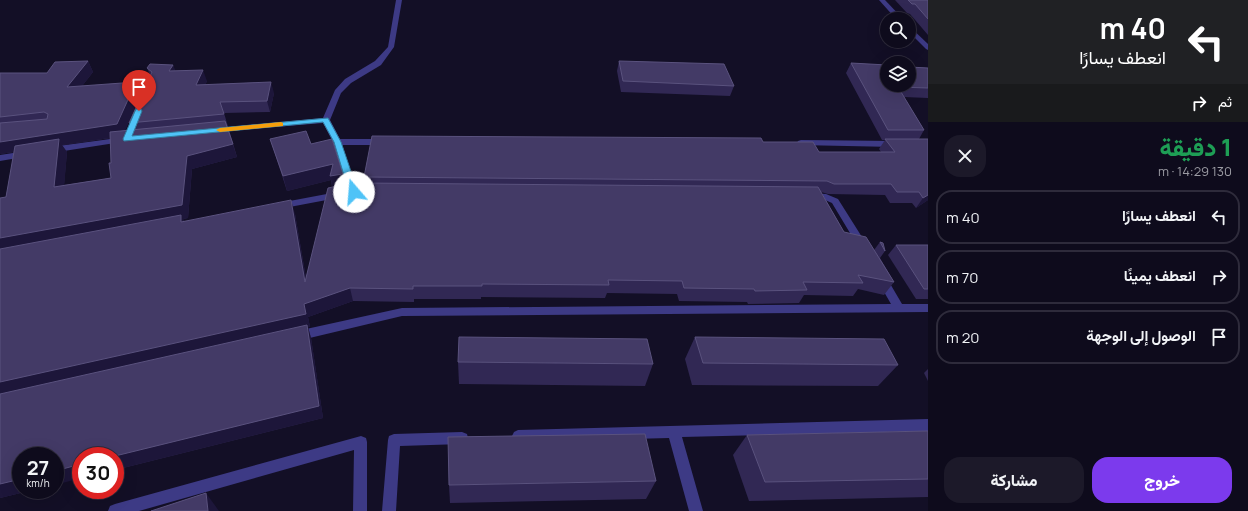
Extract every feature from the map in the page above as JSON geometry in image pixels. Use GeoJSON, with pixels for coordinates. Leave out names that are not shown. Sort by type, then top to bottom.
{"type":"FeatureCollection","features":[{"type":"Feature","properties":{"kind":"street"},"geometry":{"type":"LineString","coordinates":[[354,192],[337,142],[326,120],[338,92],[348,81],[378,63],[390,46],[400,0]]}},
{"type":"Feature","properties":{"kind":"street"},"geometry":{"type":"LineString","coordinates":[[882,0],[893,12]]}},
{"type":"Feature","properties":{"kind":"street"},"geometry":{"type":"LineString","coordinates":[[916,35],[928,48]]}},
{"type":"Feature","properties":{"kind":"street"},"geometry":{"type":"LineString","coordinates":[[206,131],[326,120]]}},
{"type":"Feature","properties":{"kind":"street"},"geometry":{"type":"LineString","coordinates":[[0,158],[131,136]]}},
{"type":"Feature","properties":{"kind":"street"},"geometry":{"type":"LineString","coordinates":[[337,142],[393,142]]}},
{"type":"Feature","properties":{"kind":"street"},"geometry":{"type":"LineString","coordinates":[[796,143],[906,144]]}},
{"type":"Feature","properties":{"kind":"street"},"geometry":{"type":"LineString","coordinates":[[267,208],[354,192],[385,192]]}},
{"type":"Feature","properties":{"kind":"street"},"geometry":{"type":"LineString","coordinates":[[797,196],[821,196],[835,202],[867,255]]}},
{"type":"Feature","properties":{"kind":"street"},"geometry":{"type":"LineString","coordinates":[[875,268],[899,308]]}},
{"type":"Feature","properties":{"kind":"street"},"geometry":{"type":"LineString","coordinates":[[288,338],[402,312],[928,308]]}},
{"type":"Feature","properties":{"kind":"street"},"geometry":{"type":"LineString","coordinates":[[506,436],[928,425]]}},
{"type":"Feature","properties":{"kind":"street"},"geometry":{"type":"LineString","coordinates":[[674,432],[696,511]]}},
{"type":"Feature","properties":{"kind":"street"},"geometry":{"type":"LineString","coordinates":[[389,511],[394,440],[474,437]]}},
{"type":"Feature","properties":{"kind":"street"},"geometry":{"type":"LineString","coordinates":[[115,511],[361,442],[360,511]]}},
{"type":"Feature","properties":{"kind":"building"},"geometry":{"type":"Polygon","coordinates":[[[908,0],[928,0],[928,19],[915,4],[912,4],[908,0]]]}},
{"type":"Feature","properties":{"kind":"building"},"geometry":{"type":"Polygon","coordinates":[[[88,61],[67,87],[136,82],[117,124],[0,142],[0,123],[47,119],[48,114],[44,112],[0,117],[0,73],[47,73],[55,62],[88,61]]]}},
{"type":"Feature","properties":{"kind":"building"},"geometry":{"type":"Polygon","coordinates":[[[619,61],[724,64],[734,86],[623,81],[619,61]]]}},
{"type":"Feature","properties":{"kind":"building"},"geometry":{"type":"Polygon","coordinates":[[[851,63],[880,65],[880,92],[901,92],[924,130],[888,130],[851,63]]]}},
{"type":"Feature","properties":{"kind":"building"},"geometry":{"type":"Polygon","coordinates":[[[150,64],[173,65],[169,71],[203,70],[196,85],[271,82],[267,101],[220,102],[224,114],[129,123],[152,72],[147,68],[150,64]]]}},
{"type":"Feature","properties":{"kind":"building"},"geometry":{"type":"Polygon","coordinates":[[[916,67],[928,68],[928,88],[916,88],[916,67]]]}},
{"type":"Feature","properties":{"kind":"building"},"geometry":{"type":"Polygon","coordinates":[[[225,121],[233,144],[187,156],[182,205],[0,238],[0,198],[6,197],[15,146],[59,139],[54,187],[111,178],[109,163],[111,163],[110,132],[225,121]]]}},
{"type":"Feature","properties":{"kind":"building"},"geometry":{"type":"Polygon","coordinates":[[[306,131],[311,144],[332,139],[343,174],[330,176],[333,164],[283,176],[270,139],[306,131]]]}},
{"type":"Feature","properties":{"kind":"building"},"geometry":{"type":"Polygon","coordinates":[[[372,136],[761,138],[763,142],[813,142],[819,152],[895,152],[885,139],[928,139],[928,195],[923,198],[919,192],[897,192],[891,184],[834,184],[827,181],[364,177],[372,136]]]}},
{"type":"Feature","properties":{"kind":"building"},"geometry":{"type":"Polygon","coordinates":[[[354,183],[360,195],[362,183],[818,187],[844,232],[866,237],[894,282],[858,275],[863,283],[803,282],[807,290],[755,291],[754,289],[684,288],[682,281],[608,280],[609,285],[482,284],[482,286],[413,286],[413,289],[350,288],[304,304],[306,314],[0,382],[0,249],[181,215],[181,222],[291,200],[305,282],[328,188],[354,183]]]}},
{"type":"Feature","properties":{"kind":"building"},"geometry":{"type":"Polygon","coordinates":[[[880,242],[883,243],[885,251],[880,242]]]}},
{"type":"Feature","properties":{"kind":"building"},"geometry":{"type":"Polygon","coordinates":[[[896,245],[928,245],[928,289],[924,289],[896,245]]]}},
{"type":"Feature","properties":{"kind":"building"},"geometry":{"type":"Polygon","coordinates":[[[307,325],[319,406],[124,454],[124,447],[72,447],[72,466],[64,469],[64,447],[12,447],[12,481],[0,484],[0,394],[307,325]]]}},
{"type":"Feature","properties":{"kind":"building"},"geometry":{"type":"Polygon","coordinates":[[[459,337],[647,339],[653,364],[458,362],[459,337]]]}},
{"type":"Feature","properties":{"kind":"building"},"geometry":{"type":"Polygon","coordinates":[[[695,337],[884,339],[898,365],[703,363],[695,337]]]}},
{"type":"Feature","properties":{"kind":"building"},"geometry":{"type":"Polygon","coordinates":[[[928,431],[928,479],[765,482],[747,435],[928,431]]]}},
{"type":"Feature","properties":{"kind":"building"},"geometry":{"type":"Polygon","coordinates":[[[645,434],[656,481],[449,485],[448,437],[645,434]]]}},
{"type":"Feature","properties":{"kind":"building"},"geometry":{"type":"Polygon","coordinates":[[[206,493],[208,511],[151,511],[206,493]]]}},
{"type":"Feature","properties":{"kind":"slow traffic"},"geometry":{"type":"LineString","coordinates":[[220,130],[281,124]]}},
{"type":"Feature","properties":{"kind":"route"},"geometry":{"type":"LineString","coordinates":[[139,111],[127,139],[326,120],[337,142],[354,192]]}}]}
